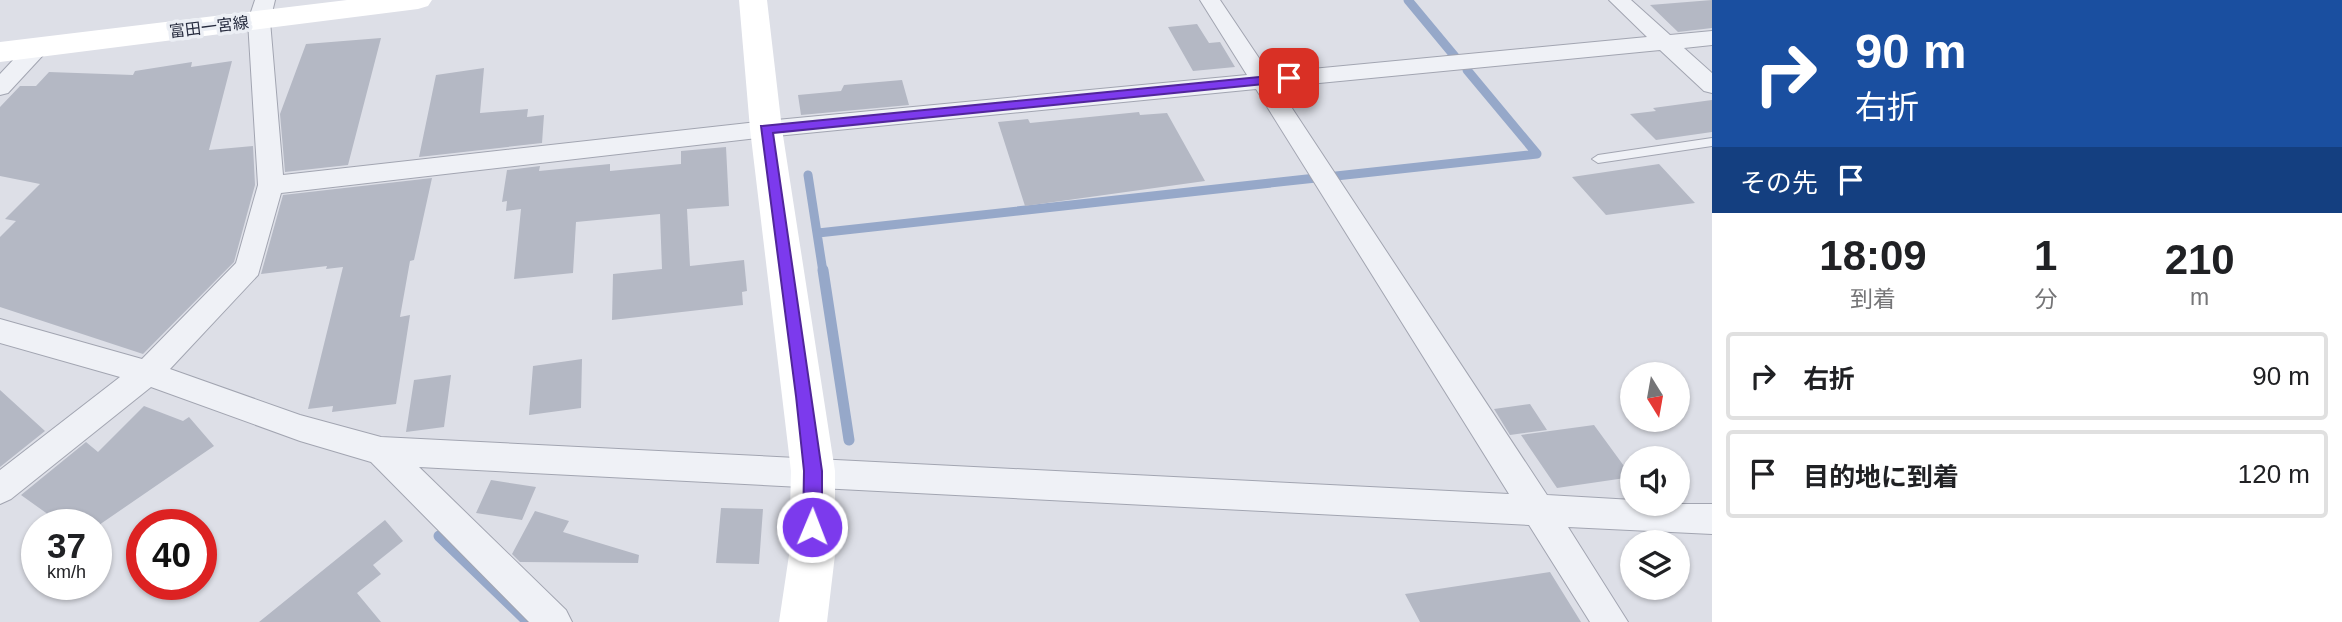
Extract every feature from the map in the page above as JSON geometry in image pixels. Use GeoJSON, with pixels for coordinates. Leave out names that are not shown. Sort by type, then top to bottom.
{"type":"FeatureCollection","features":[{"type":"Feature","properties":{"kind":"street","name":"富田一宮線"},"geometry":{"type":"LineString","coordinates":[[0,52],[262,10],[418,0]]}},
{"type":"Feature","properties":{"kind":"street"},"geometry":{"type":"LineString","coordinates":[[753,0],[766,129],[813,471],[812,555],[803,622]]}},
{"type":"Feature","properties":{"kind":"street"},"geometry":{"type":"LineString","coordinates":[[1210,0],[1610,622]]}},
{"type":"Feature","properties":{"kind":"street"},"geometry":{"type":"LineString","coordinates":[[1619,0],[1712,86]]}},
{"type":"Feature","properties":{"kind":"street"},"geometry":{"type":"LineString","coordinates":[[0,489],[147,373],[248,268],[271,185],[262,10]]}},
{"type":"Feature","properties":{"kind":"street"},"geometry":{"type":"LineString","coordinates":[[271,185],[766,129],[1712,38]]}},
{"type":"Feature","properties":{"kind":"street"},"geometry":{"type":"LineString","coordinates":[[0,88],[37,48]]}},
{"type":"Feature","properties":{"kind":"street"},"geometry":{"type":"LineString","coordinates":[[0,331],[147,373],[300,428],[382,451],[1712,519]]}},
{"type":"Feature","properties":{"kind":"street"},"geometry":{"type":"LineString","coordinates":[[382,451],[554,622]]}},
{"type":"Feature","properties":{"kind":"lane"},"geometry":{"type":"LineString","coordinates":[[1598,159],[1712,142]]}},
{"type":"Feature","properties":{"kind":"building"},"geometry":{"type":"Polygon","coordinates":[[[1712,0],[1712,28],[1678,32],[1650,5],[1712,0]]]}},
{"type":"Feature","properties":{"kind":"building"},"geometry":{"type":"Polygon","coordinates":[[[1197,24],[1209,43],[1220,42],[1235,67],[1193,71],[1168,27],[1197,24]]]}},
{"type":"Feature","properties":{"kind":"building"},"geometry":{"type":"Polygon","coordinates":[[[381,38],[348,165],[285,172],[280,114],[306,44],[381,38]]]}},
{"type":"Feature","properties":{"kind":"building"},"geometry":{"type":"Polygon","coordinates":[[[232,61],[209,150],[253,146],[255,185],[234,262],[143,354],[0,307],[0,237],[16,221],[5,219],[40,184],[0,176],[0,107],[20,86],[36,86],[49,72],[133,75],[135,71],[192,62],[191,67],[232,61]]]}},
{"type":"Feature","properties":{"kind":"building"},"geometry":{"type":"Polygon","coordinates":[[[484,68],[480,113],[528,109],[527,117],[544,115],[542,143],[419,157],[436,75],[484,68]]]}},
{"type":"Feature","properties":{"kind":"building"},"geometry":{"type":"Polygon","coordinates":[[[902,80],[909,105],[801,115],[798,95],[841,91],[844,85],[902,80]]]}},
{"type":"Feature","properties":{"kind":"building"},"geometry":{"type":"Polygon","coordinates":[[[1712,100],[1712,132],[1656,140],[1630,114],[1656,111],[1653,108],[1712,100]]]}},
{"type":"Feature","properties":{"kind":"building"},"geometry":{"type":"Polygon","coordinates":[[[1139,112],[1140,115],[1167,113],[1205,181],[1025,206],[998,122],[1028,119],[1030,123],[1139,112]]]}},
{"type":"Feature","properties":{"kind":"building"},"geometry":{"type":"Polygon","coordinates":[[[726,147],[729,206],[687,209],[690,266],[744,260],[747,291],[742,292],[743,305],[612,320],[613,274],[662,269],[660,214],[576,222],[573,273],[514,279],[521,209],[506,211],[507,201],[502,202],[507,170],[540,166],[539,171],[610,164],[610,171],[681,164],[681,151],[726,147]]]}},
{"type":"Feature","properties":{"kind":"building"},"geometry":{"type":"Polygon","coordinates":[[[1659,164],[1695,203],[1606,215],[1572,177],[1659,164]]]}},
{"type":"Feature","properties":{"kind":"building"},"geometry":{"type":"Polygon","coordinates":[[[432,178],[414,260],[410,261],[400,317],[410,315],[396,404],[332,412],[333,406],[308,409],[343,267],[326,269],[327,266],[261,274],[283,195],[432,178]]]}},
{"type":"Feature","properties":{"kind":"building"},"geometry":{"type":"Polygon","coordinates":[[[582,359],[581,408],[529,415],[533,366],[582,359]]]}},
{"type":"Feature","properties":{"kind":"building"},"geometry":{"type":"Polygon","coordinates":[[[451,375],[444,427],[406,432],[414,380],[451,375]]]}},
{"type":"Feature","properties":{"kind":"building"},"geometry":{"type":"Polygon","coordinates":[[[0,390],[45,431],[0,467],[0,390]]]}},
{"type":"Feature","properties":{"kind":"building"},"geometry":{"type":"Polygon","coordinates":[[[1530,404],[1547,430],[1510,435],[1494,409],[1530,404]]]}},
{"type":"Feature","properties":{"kind":"building"},"geometry":{"type":"Polygon","coordinates":[[[144,406],[183,421],[189,417],[214,446],[112,516],[112,509],[41,509],[21,495],[86,442],[98,452],[144,406]]]}},
{"type":"Feature","properties":{"kind":"building"},"geometry":{"type":"Polygon","coordinates":[[[1594,425],[1620,461],[1620,479],[1557,488],[1521,435],[1594,425]]]}},
{"type":"Feature","properties":{"kind":"building"},"geometry":{"type":"Polygon","coordinates":[[[491,480],[536,487],[522,520],[476,513],[491,480]]]}},
{"type":"Feature","properties":{"kind":"building"},"geometry":{"type":"Polygon","coordinates":[[[721,508],[763,509],[759,564],[716,563],[721,508]]]}},
{"type":"Feature","properties":{"kind":"building"},"geometry":{"type":"Polygon","coordinates":[[[535,511],[569,521],[563,532],[639,555],[638,563],[520,562],[512,554],[535,511]]]}},
{"type":"Feature","properties":{"kind":"building"},"geometry":{"type":"Polygon","coordinates":[[[385,520],[403,541],[373,565],[381,574],[357,593],[381,622],[259,622],[385,520]]]}},
{"type":"Feature","properties":{"kind":"building"},"geometry":{"type":"Polygon","coordinates":[[[1550,572],[1581,622],[1420,622],[1405,594],[1550,572]]]}},
{"type":"Feature","properties":{"kind":"waterway"},"geometry":{"type":"LineString","coordinates":[[1408,0],[1457,59]]}},
{"type":"Feature","properties":{"kind":"waterway"},"geometry":{"type":"LineString","coordinates":[[1336,176],[1537,154],[1467,70]]}},
{"type":"Feature","properties":{"kind":"waterway"},"geometry":{"type":"LineString","coordinates":[[808,175],[823,272]]}},
{"type":"Feature","properties":{"kind":"waterway"},"geometry":{"type":"LineString","coordinates":[[818,233],[1316,178]]}},
{"type":"Feature","properties":{"kind":"waterway"},"geometry":{"type":"LineString","coordinates":[[823,270],[849,440]]}},
{"type":"Feature","properties":{"kind":"waterway"},"geometry":{"type":"LineString","coordinates":[[439,536],[528,622]]}},
{"type":"Feature","properties":{"kind":"route"},"geometry":{"type":"LineString","coordinates":[[812,527],[813,471],[805,396],[766,129],[1289,78]]}}]}
